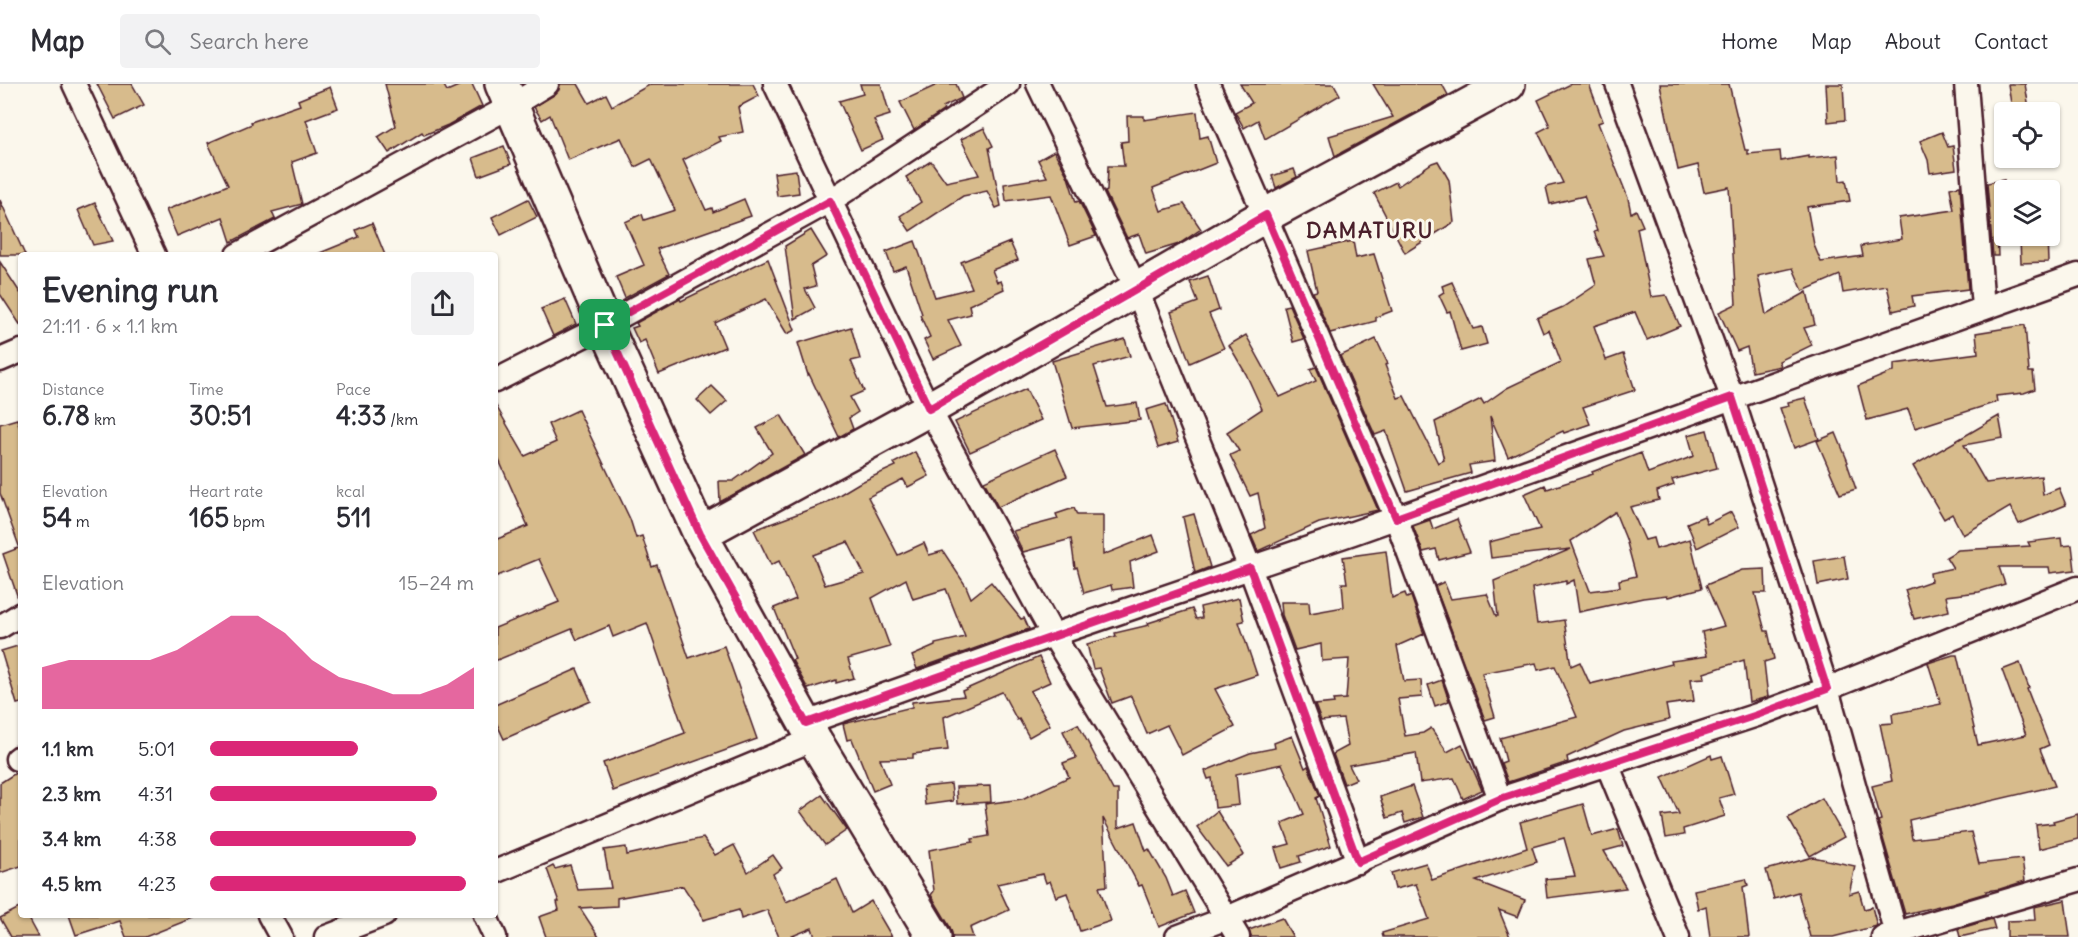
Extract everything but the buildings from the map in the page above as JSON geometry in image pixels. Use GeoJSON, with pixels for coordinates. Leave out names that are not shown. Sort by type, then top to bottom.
{"type":"FeatureCollection","features":[{"type":"Feature","properties":{"kind":"street"},"geometry":{"type":"LineString","coordinates":[[74,84],[152,252]]}},
{"type":"Feature","properties":{"kind":"street"},"geometry":{"type":"LineString","coordinates":[[242,252],[507,95],[547,84]]}},
{"type":"Feature","properties":{"kind":"street"},"geometry":{"type":"LineString","coordinates":[[775,84],[929,409],[1053,635],[1233,928]]}},
{"type":"Feature","properties":{"kind":"street"},"geometry":{"type":"LineString","coordinates":[[498,379],[605,325],[830,201],[1008,84]]}},
{"type":"Feature","properties":{"kind":"street"},"geometry":{"type":"LineString","coordinates":[[1038,84],[1137,290],[1250,568],[1358,862]]}},
{"type":"Feature","properties":{"kind":"street"},"geometry":{"type":"LineString","coordinates":[[1208,84],[1396,518],[1500,799]]}},
{"type":"Feature","properties":{"kind":"street"},"geometry":{"type":"LineString","coordinates":[[700,534],[929,409],[1266,215],[1508,84]]}},
{"type":"Feature","properties":{"kind":"street"},"geometry":{"type":"LineString","coordinates":[[1617,84],[1732,397],[1827,689],[1892,936],[2078,880]]}},
{"type":"Feature","properties":{"kind":"street"},"geometry":{"type":"LineString","coordinates":[[1966,84],[1983,308]]}},
{"type":"Feature","properties":{"kind":"street"},"geometry":{"type":"LineString","coordinates":[[507,95],[605,325],[700,534],[810,731],[934,937]]}},
{"type":"Feature","properties":{"kind":"street"},"geometry":{"type":"LineString","coordinates":[[498,871],[810,731],[1053,635],[1396,518],[2078,275]]}},
{"type":"Feature","properties":{"kind":"street"},"geometry":{"type":"LineString","coordinates":[[0,360],[18,352]]}},
{"type":"Feature","properties":{"kind":"street"},"geometry":{"type":"LineString","coordinates":[[1177,937],[1233,928],[1358,862],[1500,799],[1757,715],[2078,588]]}},
{"type":"Feature","properties":{"kind":"street"},"geometry":{"type":"LineString","coordinates":[[0,627],[18,616]]}},
{"type":"Feature","properties":{"kind":"street"},"geometry":{"type":"LineString","coordinates":[[1608,764],[1678,937]]}},
{"type":"Feature","properties":{"kind":"street"},"geometry":{"type":"LineString","coordinates":[[271,918],[281,937]]}},
{"type":"Feature","properties":{"kind":"street"},"geometry":{"type":"LineString","coordinates":[[326,937],[376,918]]}},
{"type":"Feature","properties":{"kind":"street"},"geometry":{"type":"LineString","coordinates":[[486,918],[495,937]]}},
{"type":"Feature","properties":{"kind":"district","name":"DAMATURU"},"geometry":{"type":"Point","coordinates":[1370,230]}},
{"type":"Feature","properties":{"kind":"route"},"geometry":{"type":"LineString","coordinates":[[830,201],[929,409],[1266,215],[1396,518],[1732,397],[1827,689],[1757,715],[1500,799],[1358,862],[1250,568],[806,723],[700,534],[605,325],[830,201]]}}]}
